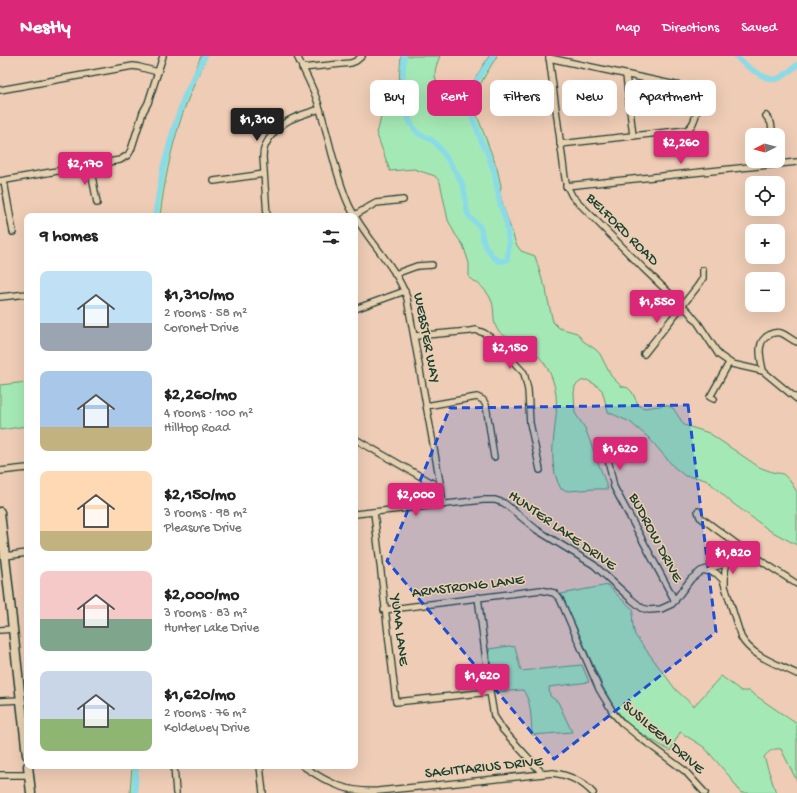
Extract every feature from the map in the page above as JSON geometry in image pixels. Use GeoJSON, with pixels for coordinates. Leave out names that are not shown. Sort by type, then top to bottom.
{"type":"FeatureCollection","features":[{"type":"Feature","properties":{"kind":"main road"},"geometry":{"type":"LineString","coordinates":[[0,512],[24,723]]}},
{"type":"Feature","properties":{"kind":"main road"},"geometry":{"type":"LineString","coordinates":[[28,769],[31,793]]}},
{"type":"Feature","properties":{"kind":"street"},"geometry":{"type":"LineString","coordinates":[[13,232],[2,181],[120,160],[128,155],[143,112],[148,103],[163,56]]}},
{"type":"Feature","properties":{"kind":"street","name":"WEBSTER WAY"},"geometry":{"type":"LineString","coordinates":[[297,56],[320,109],[332,155],[347,201],[354,213]]}},
{"type":"Feature","properties":{"kind":"street"},"geometry":{"type":"LineString","coordinates":[[302,68],[351,63],[362,56]]}},
{"type":"Feature","properties":{"kind":"street"},"geometry":{"type":"LineString","coordinates":[[549,57],[690,88],[694,91],[697,98],[694,122],[689,129],[560,144]]}},
{"type":"Feature","properties":{"kind":"street","name":"BELFORD ROAD"},"geometry":{"type":"LineString","coordinates":[[549,57],[566,186],[576,201],[694,317],[718,355],[729,363],[763,371],[797,399]]}},
{"type":"Feature","properties":{"kind":"street"},"geometry":{"type":"LineString","coordinates":[[0,90],[133,66],[139,66],[158,72]]}},
{"type":"Feature","properties":{"kind":"street"},"geometry":{"type":"LineString","coordinates":[[626,75],[633,136]]}},
{"type":"Feature","properties":{"kind":"street"},"geometry":{"type":"LineString","coordinates":[[267,213],[262,156],[264,147],[278,128],[288,120],[320,109]]}},
{"type":"Feature","properties":{"kind":"street"},"geometry":{"type":"LineString","coordinates":[[766,116],[771,123],[772,128]]}},
{"type":"Feature","properties":{"kind":"street"},"geometry":{"type":"LineString","coordinates":[[785,162],[797,162]]}},
{"type":"Feature","properties":{"kind":"street"},"geometry":{"type":"LineString","coordinates":[[90,165],[97,203]]}},
{"type":"Feature","properties":{"kind":"street"},"geometry":{"type":"LineString","coordinates":[[566,186],[745,166]]}},
{"type":"Feature","properties":{"kind":"street"},"geometry":{"type":"LineString","coordinates":[[214,181],[264,174]]}},
{"type":"Feature","properties":{"kind":"street"},"geometry":{"type":"LineString","coordinates":[[358,213],[376,203],[403,200]]}},
{"type":"Feature","properties":{"kind":"street","name":"WEBSTER WAY"},"geometry":{"type":"LineString","coordinates":[[358,219],[405,291],[415,336],[443,505]]}},
{"type":"Feature","properties":{"kind":"street"},"geometry":{"type":"LineString","coordinates":[[395,274],[417,266],[432,265]]}},
{"type":"Feature","properties":{"kind":"street"},"geometry":{"type":"LineString","coordinates":[[644,354],[701,282],[703,278],[703,270]]}},
{"type":"Feature","properties":{"kind":"street"},"geometry":{"type":"LineString","coordinates":[[358,308],[405,291]]}},
{"type":"Feature","properties":{"kind":"street"},"geometry":{"type":"LineString","coordinates":[[0,297],[24,294]]}},
{"type":"Feature","properties":{"kind":"street"},"geometry":{"type":"LineString","coordinates":[[415,336],[476,330],[484,333],[516,363],[524,373],[527,382],[530,423],[540,470]]}},
{"type":"Feature","properties":{"kind":"street"},"geometry":{"type":"LineString","coordinates":[[763,371],[760,350],[764,338],[778,332],[797,342]]}},
{"type":"Feature","properties":{"kind":"street"},"geometry":{"type":"LineString","coordinates":[[714,399],[710,397],[729,363]]}},
{"type":"Feature","properties":{"kind":"street"},"geometry":{"type":"LineString","coordinates":[[426,406],[477,398],[483,400],[486,405],[494,457]]}},
{"type":"Feature","properties":{"kind":"street"},"geometry":{"type":"LineString","coordinates":[[358,441],[441,488]]}},
{"type":"Feature","properties":{"kind":"street","name":"BUDROW DRIVE"},"geometry":{"type":"LineString","coordinates":[[608,460],[614,487],[675,601]]}},
{"type":"Feature","properties":{"kind":"street"},"geometry":{"type":"LineString","coordinates":[[0,471],[24,468]]}},
{"type":"Feature","properties":{"kind":"street","name":"HUNTER LAKE DRIVE"},"geometry":{"type":"LineString","coordinates":[[358,514],[491,500],[504,503],[537,530],[594,565],[642,608],[648,610],[661,610],[666,607],[675,601],[691,579],[701,571],[724,564],[737,551],[746,550]]}},
{"type":"Feature","properties":{"kind":"street"},"geometry":{"type":"LineString","coordinates":[[698,511],[700,517],[797,584]]}},
{"type":"Feature","properties":{"kind":"street","name":"YUMA LANE"},"geometry":{"type":"LineString","coordinates":[[374,512],[384,610],[396,702],[490,692]]}},
{"type":"Feature","properties":{"kind":"street"},"geometry":{"type":"LineString","coordinates":[[5,556],[24,553]]}},
{"type":"Feature","properties":{"kind":"street"},"geometry":{"type":"LineString","coordinates":[[726,589],[724,577],[725,567],[728,560]]}},
{"type":"Feature","properties":{"kind":"street"},"geometry":{"type":"LineString","coordinates":[[701,571],[716,573],[723,580],[744,643],[756,654],[797,674]]}},
{"type":"Feature","properties":{"kind":"street","name":"ARMSTRONG LANE"},"geometry":{"type":"LineString","coordinates":[[384,610],[541,590],[554,593]]}},
{"type":"Feature","properties":{"kind":"street","name":"SUSILEEN DRIVE"},"geometry":{"type":"LineString","coordinates":[[554,593],[560,599],[599,689],[614,714],[622,723],[638,736],[685,771],[705,793]]}},
{"type":"Feature","properties":{"kind":"street"},"geometry":{"type":"LineString","coordinates":[[478,597],[492,708],[498,723],[542,773]]}},
{"type":"Feature","properties":{"kind":"street"},"geometry":{"type":"LineString","coordinates":[[0,630],[13,629]]}},
{"type":"Feature","properties":{"kind":"street"},"geometry":{"type":"LineString","coordinates":[[0,702],[21,700]]}},
{"type":"Feature","properties":{"kind":"street"},"geometry":{"type":"LineString","coordinates":[[174,769],[176,793]]}},
{"type":"Feature","properties":{"kind":"street"},"geometry":{"type":"LineString","coordinates":[[260,769],[263,793]]}},
{"type":"Feature","properties":{"kind":"street","name":"SAGITTARIUS DRIVE"},"geometry":{"type":"LineString","coordinates":[[308,769],[339,787],[361,791],[373,792],[553,773],[570,777],[585,785],[593,793]]}},
{"type":"Feature","properties":{"kind":"street"},"geometry":{"type":"LineString","coordinates":[[0,775],[29,775]]}},
{"type":"Feature","properties":{"kind":"highlighted area"},"geometry":{"type":"Polygon","coordinates":[[[688,405],[716,632],[554,759],[387,561],[450,408],[688,405]]]}},
{"type":"Feature","properties":{"kind":"green space"},"geometry":{"type":"Polygon","coordinates":[[[201,56],[207,56],[189,97],[176,134],[163,192],[160,213],[154,213],[166,154],[201,56]]]}},
{"type":"Feature","properties":{"kind":"green space"},"geometry":{"type":"Polygon","coordinates":[[[401,56],[440,56],[436,66],[436,80],[427,80],[427,116],[477,116],[497,168],[503,206],[516,244],[521,251],[535,256],[543,283],[546,287],[553,322],[559,328],[577,333],[583,341],[595,349],[600,354],[611,376],[621,386],[628,388],[632,392],[639,406],[645,408],[666,405],[673,408],[684,425],[709,433],[759,467],[783,474],[790,481],[797,492],[797,545],[769,530],[731,502],[708,481],[685,476],[674,467],[649,438],[630,422],[608,412],[602,390],[587,380],[581,381],[575,386],[575,413],[585,428],[608,489],[569,491],[561,489],[555,475],[553,462],[556,394],[553,381],[544,362],[535,353],[504,335],[497,329],[493,305],[488,294],[476,282],[469,278],[469,263],[463,245],[455,234],[448,220],[440,182],[435,176],[414,169],[390,171],[376,132],[381,116],[419,116],[419,80],[399,80],[401,56]]]}},
{"type":"Feature","properties":{"kind":"green space"},"geometry":{"type":"Polygon","coordinates":[[[489,56],[497,56],[482,82],[482,80],[474,80],[489,56]]]}},
{"type":"Feature","properties":{"kind":"green space"},"geometry":{"type":"Polygon","coordinates":[[[24,382],[24,426],[0,430],[0,385],[24,382]]]}},
{"type":"Feature","properties":{"kind":"green space"},"geometry":{"type":"Polygon","coordinates":[[[608,585],[634,610],[632,619],[635,635],[676,690],[694,706],[721,676],[741,691],[749,691],[797,724],[797,781],[781,749],[776,749],[769,752],[764,757],[776,793],[741,793],[730,777],[704,747],[680,732],[670,751],[626,722],[615,708],[605,691],[561,594],[608,585]]]}},
{"type":"Feature","properties":{"kind":"green space"},"geometry":{"type":"Polygon","coordinates":[[[509,646],[515,647],[521,671],[582,665],[589,682],[549,687],[550,696],[558,702],[572,732],[532,735],[530,706],[523,690],[494,692],[489,649],[509,646]]]}},
{"type":"Feature","properties":{"kind":"green space"},"geometry":{"type":"Polygon","coordinates":[[[132,769],[138,769],[136,793],[130,793],[132,769]]]}},
{"type":"Feature","properties":{"kind":"waterway"},"geometry":{"type":"LineString","coordinates":[[156,213],[163,168],[175,125],[185,95],[205,56]]}},
{"type":"Feature","properties":{"kind":"waterway"},"geometry":{"type":"LineString","coordinates":[[404,56],[403,74],[405,108],[413,128],[421,135],[433,141],[450,162],[463,186],[469,216],[480,227],[484,243],[492,255],[499,261],[503,261],[507,260],[509,244],[506,222],[500,204],[494,171],[470,111],[473,88],[493,56]]}},
{"type":"Feature","properties":{"kind":"waterway"},"geometry":{"type":"LineString","coordinates":[[736,56],[760,75],[771,79],[782,77],[797,65]]}},
{"type":"Feature","properties":{"kind":"waterway"},"geometry":{"type":"LineString","coordinates":[[135,793],[136,769]]}}]}
